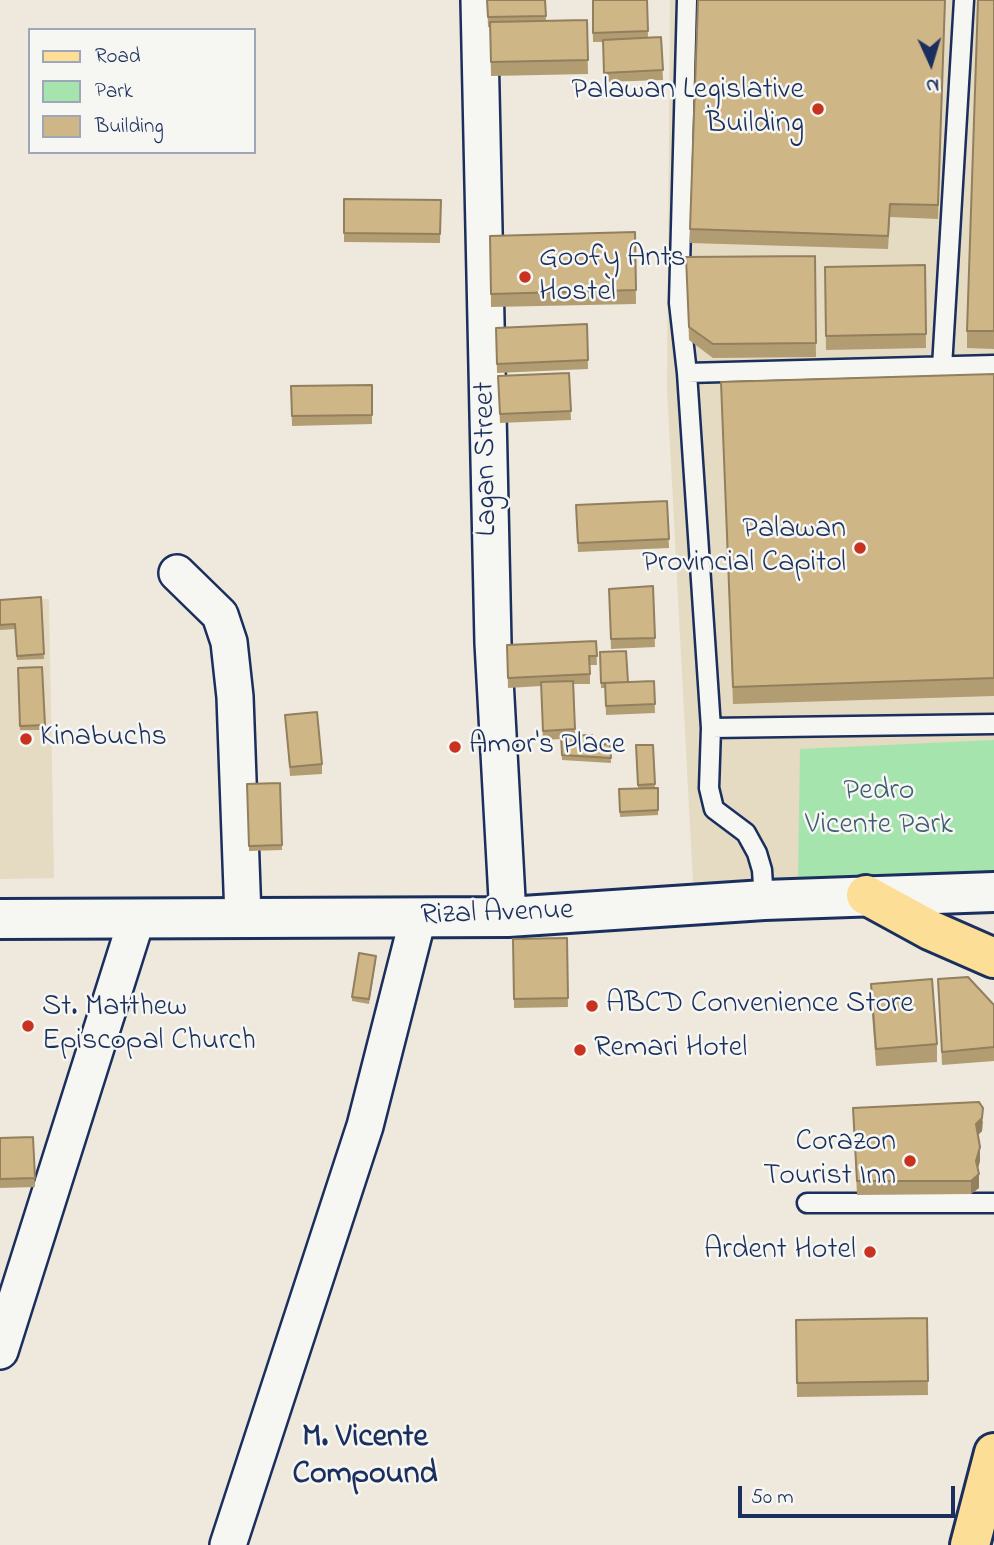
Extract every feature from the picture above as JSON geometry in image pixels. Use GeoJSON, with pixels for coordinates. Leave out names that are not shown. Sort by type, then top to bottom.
{"type":"FeatureCollection","features":[{"type":"Feature","properties":{"kind":"main road"},"geometry":{"type":"LineString","coordinates":[[866,895],[930,930],[994,958]]}},
{"type":"Feature","properties":{"kind":"main road"},"geometry":{"type":"LineString","coordinates":[[970,1545],[994,1453]]}},
{"type":"Feature","properties":{"kind":"street","name":"Lagan Street"},"geometry":{"type":"LineString","coordinates":[[479,0],[493,643],[508,917]]}},
{"type":"Feature","properties":{"kind":"street"},"geometry":{"type":"LineString","coordinates":[[177,573],[219,615],[229,642],[235,709],[243,917]]}},
{"type":"Feature","properties":{"kind":"street","name":"Rizal Avenue"},"geometry":{"type":"LineString","coordinates":[[0,919],[508,917],[764,900],[994,892]]}},
{"type":"Feature","properties":{"kind":"street"},"geometry":{"type":"LineString","coordinates":[[0,1352],[6,1311],[137,918]]}},
{"type":"Feature","properties":{"kind":"street"},"geometry":{"type":"LineString","coordinates":[[228,1545],[365,1126],[418,918]]}},
{"type":"Feature","properties":{"kind":"lane"},"geometry":{"type":"LineString","coordinates":[[687,0],[679,303],[687,373],[711,728],[711,801],[722,817],[746,833],[757,853],[762,870],[764,900]]}},
{"type":"Feature","properties":{"kind":"lane"},"geometry":{"type":"LineString","coordinates":[[942,367],[964,0]]}},
{"type":"Feature","properties":{"kind":"lane"},"geometry":{"type":"LineString","coordinates":[[687,373],[994,365]]}},
{"type":"Feature","properties":{"kind":"lane"},"geometry":{"type":"LineString","coordinates":[[711,728],[994,724]]}},
{"type":"Feature","properties":{"kind":"lane"},"geometry":{"type":"LineString","coordinates":[[807,1203],[994,1203]]}},
{"type":"Feature","properties":{"kind":"shaded area"},"geometry":{"type":"Polygon","coordinates":[[[670,0],[994,0],[994,872],[693,883],[667,388],[670,0]]]}},
{"type":"Feature","properties":{"kind":"shaded area","name":"Kinabuchs"},"geometry":{"type":"Polygon","coordinates":[[[49,599],[54,878],[0,879],[0,600],[49,599]]]}},
{"type":"Feature","properties":{"kind":"green space","name":"Pedro Vicente Park"},"geometry":{"type":"Polygon","coordinates":[[[994,740],[994,872],[798,878],[800,749],[994,740]]]}},
{"type":"Feature","properties":{"kind":"building"},"geometry":{"type":"Polygon","coordinates":[[[487,0],[545,0],[546,16],[488,17],[487,0]]]}},
{"type":"Feature","properties":{"kind":"building"},"geometry":{"type":"Polygon","coordinates":[[[593,0],[647,0],[648,31],[593,33],[593,0]]]}},
{"type":"Feature","properties":{"kind":"building","name":"Palawan Legislative Building"},"geometry":{"type":"Polygon","coordinates":[[[698,0],[945,0],[938,205],[890,204],[888,236],[690,229],[698,0]]]}},
{"type":"Feature","properties":{"kind":"building"},"geometry":{"type":"Polygon","coordinates":[[[978,0],[994,0],[994,331],[967,331],[978,0]]]}},
{"type":"Feature","properties":{"kind":"building"},"geometry":{"type":"Polygon","coordinates":[[[587,20],[588,60],[491,62],[490,22],[587,20]]]}},
{"type":"Feature","properties":{"kind":"building"},"geometry":{"type":"Polygon","coordinates":[[[661,37],[663,70],[604,73],[603,40],[661,37]]]}},
{"type":"Feature","properties":{"kind":"building"},"geometry":{"type":"Polygon","coordinates":[[[344,199],[441,200],[440,234],[344,233],[344,199]]]}},
{"type":"Feature","properties":{"kind":"building"},"geometry":{"type":"Polygon","coordinates":[[[635,232],[636,290],[491,294],[490,236],[635,232]]]}},
{"type":"Feature","properties":{"kind":"building"},"geometry":{"type":"Polygon","coordinates":[[[815,256],[816,343],[713,344],[689,327],[686,257],[815,256]]]}},
{"type":"Feature","properties":{"kind":"building"},"geometry":{"type":"Polygon","coordinates":[[[925,265],[926,334],[826,336],[825,267],[925,265]]]}},
{"type":"Feature","properties":{"kind":"building"},"geometry":{"type":"Polygon","coordinates":[[[587,324],[588,360],[497,364],[496,328],[587,324]]]}},
{"type":"Feature","properties":{"kind":"building"},"geometry":{"type":"Polygon","coordinates":[[[569,373],[571,411],[500,414],[498,376],[569,373]]]}},
{"type":"Feature","properties":{"kind":"building","name":"Palawan Provincial Capitol"},"geometry":{"type":"Polygon","coordinates":[[[994,374],[994,678],[733,687],[721,382],[994,374]]]}},
{"type":"Feature","properties":{"kind":"building"},"geometry":{"type":"Polygon","coordinates":[[[372,385],[372,415],[292,416],[291,386],[372,385]]]}},
{"type":"Feature","properties":{"kind":"building"},"geometry":{"type":"Polygon","coordinates":[[[667,501],[669,539],[578,543],[576,505],[667,501]]]}},
{"type":"Feature","properties":{"kind":"building"},"geometry":{"type":"Polygon","coordinates":[[[653,586],[655,638],[611,639],[609,589],[653,586]]]}},
{"type":"Feature","properties":{"kind":"building"},"geometry":{"type":"Polygon","coordinates":[[[41,597],[44,654],[17,656],[15,624],[0,625],[0,600],[41,597]]]}},
{"type":"Feature","properties":{"kind":"building"},"geometry":{"type":"Polygon","coordinates":[[[596,641],[597,656],[589,656],[590,674],[508,678],[507,645],[596,641]]]}},
{"type":"Feature","properties":{"kind":"building"},"geometry":{"type":"Polygon","coordinates":[[[626,651],[628,682],[601,683],[600,652],[626,651]]]}},
{"type":"Feature","properties":{"kind":"building"},"geometry":{"type":"Polygon","coordinates":[[[42,667],[45,725],[20,726],[18,668],[42,667]]]}},
{"type":"Feature","properties":{"kind":"building"},"geometry":{"type":"Polygon","coordinates":[[[573,681],[575,729],[543,731],[541,682],[573,681]]]}},
{"type":"Feature","properties":{"kind":"building"},"geometry":{"type":"Polygon","coordinates":[[[654,681],[655,704],[606,706],[605,683],[654,681]]]}},
{"type":"Feature","properties":{"kind":"building"},"geometry":{"type":"Polygon","coordinates":[[[317,712],[322,764],[290,767],[285,715],[317,712]]]}},
{"type":"Feature","properties":{"kind":"building"},"geometry":{"type":"Polygon","coordinates":[[[592,735],[592,745],[610,744],[611,758],[562,755],[561,736],[592,735]]]}},
{"type":"Feature","properties":{"kind":"building"},"geometry":{"type":"Polygon","coordinates":[[[636,745],[653,745],[655,784],[638,785],[636,745]]]}},
{"type":"Feature","properties":{"kind":"building"},"geometry":{"type":"Polygon","coordinates":[[[280,783],[282,845],[249,846],[247,784],[280,783]]]}},
{"type":"Feature","properties":{"kind":"building"},"geometry":{"type":"Polygon","coordinates":[[[658,788],[658,810],[620,812],[619,789],[658,788]]]}},
{"type":"Feature","properties":{"kind":"building"},"geometry":{"type":"Polygon","coordinates":[[[567,938],[568,998],[514,999],[513,939],[567,938]]]}},
{"type":"Feature","properties":{"kind":"building"},"geometry":{"type":"Polygon","coordinates":[[[359,953],[376,956],[369,999],[352,997],[359,953]]]}},
{"type":"Feature","properties":{"kind":"building"},"geometry":{"type":"Polygon","coordinates":[[[968,977],[994,1005],[994,1047],[942,1052],[938,979],[968,977]]]}},
{"type":"Feature","properties":{"kind":"building"},"geometry":{"type":"Polygon","coordinates":[[[932,979],[937,1044],[876,1049],[871,984],[932,979]]]}},
{"type":"Feature","properties":{"kind":"building"},"geometry":{"type":"Polygon","coordinates":[[[979,1102],[983,1108],[982,1118],[976,1124],[980,1147],[976,1161],[979,1174],[971,1181],[857,1181],[853,1108],[979,1102]]]}},
{"type":"Feature","properties":{"kind":"building"},"geometry":{"type":"Polygon","coordinates":[[[33,1137],[35,1178],[0,1179],[0,1138],[33,1137]]]}},
{"type":"Feature","properties":{"kind":"building"},"geometry":{"type":"Polygon","coordinates":[[[927,1318],[928,1381],[797,1383],[796,1320],[927,1318]]]}},
{"type":"Feature","properties":{"kind":"place","name":"Palawan Legislative Building"},"geometry":{"type":"Point","coordinates":[818,109]}},
{"type":"Feature","properties":{"kind":"place","name":"Goofy Ants Hostel"},"geometry":{"type":"Point","coordinates":[525,277]}},
{"type":"Feature","properties":{"kind":"place","name":"Palawan Provincial Capitol"},"geometry":{"type":"Point","coordinates":[860,548]}},
{"type":"Feature","properties":{"kind":"place","name":"Kinabuchs"},"geometry":{"type":"Point","coordinates":[26,739]}},
{"type":"Feature","properties":{"kind":"place","name":"Amor's Place"},"geometry":{"type":"Point","coordinates":[455,747]}},
{"type":"Feature","properties":{"kind":"place","name":"ABCD Convenience Store"},"geometry":{"type":"Point","coordinates":[592,1006]}},
{"type":"Feature","properties":{"kind":"place","name":"St. Matthew Episcopal Church"},"geometry":{"type":"Point","coordinates":[28,1026]}},
{"type":"Feature","properties":{"kind":"place","name":"Remari Hotel"},"geometry":{"type":"Point","coordinates":[580,1050]}},
{"type":"Feature","properties":{"kind":"place","name":"Corazon Tourist Inn"},"geometry":{"type":"Point","coordinates":[910,1161]}},
{"type":"Feature","properties":{"kind":"place","name":"Ardent Hotel"},"geometry":{"type":"Point","coordinates":[870,1252]}},
{"type":"Feature","properties":{"kind":"district","name":"M. Vicente Compound"},"geometry":{"type":"Point","coordinates":[365,1458]}}]}
